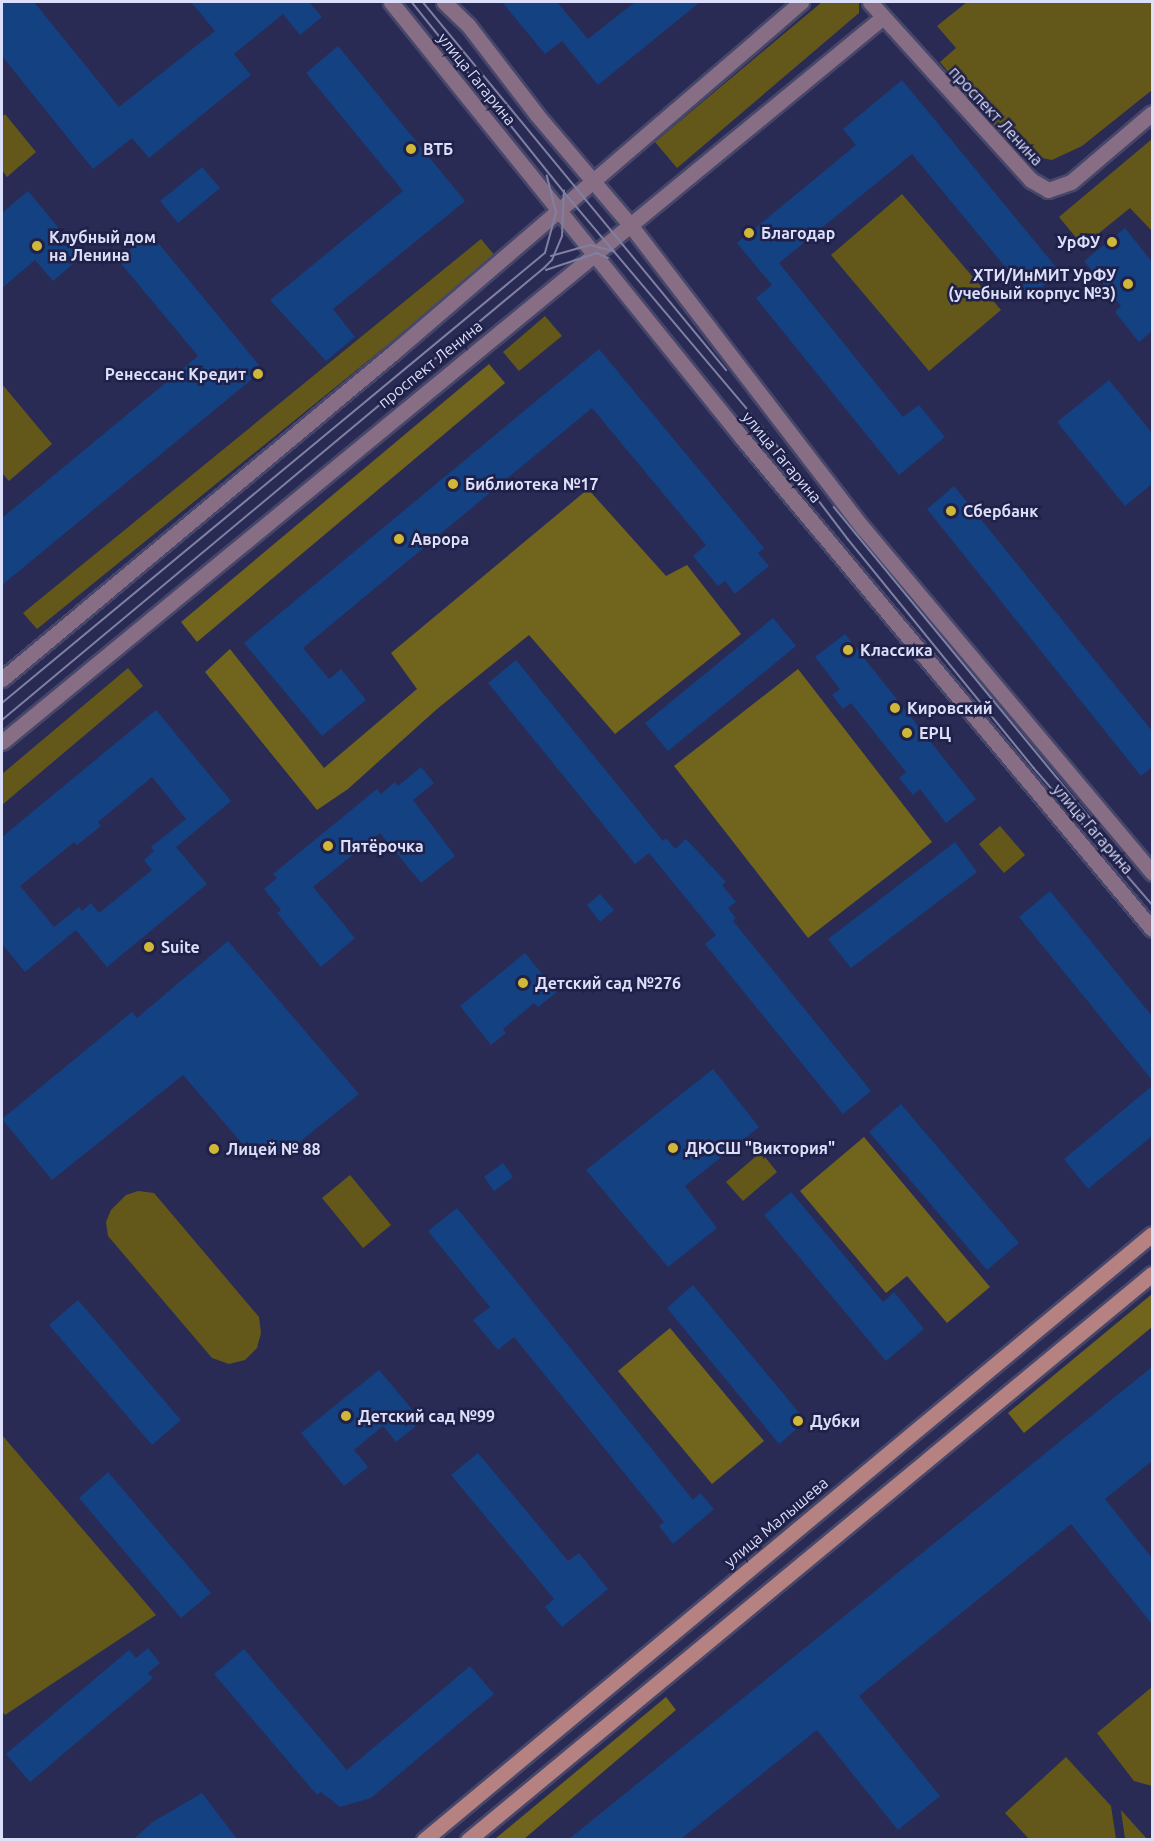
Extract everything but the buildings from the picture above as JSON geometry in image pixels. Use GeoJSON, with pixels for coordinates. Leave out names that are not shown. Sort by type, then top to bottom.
{"type":"FeatureCollection","features":[{"type":"Feature","properties":{"kind":"main road","name":"улица Гагарина"},"geometry":{"type":"LineString","coordinates":[[391,2],[597,253],[743,439],[1152,928]]}},
{"type":"Feature","properties":{"kind":"main road","name":"улица Гагарина"},"geometry":{"type":"LineString","coordinates":[[444,2],[468,25],[631,226],[863,528],[1152,873]]}},
{"type":"Feature","properties":{"kind":"main road","name":"проспект Ленина"},"geometry":{"type":"LineString","coordinates":[[2,679],[801,2]]}},
{"type":"Feature","properties":{"kind":"main road","name":"проспект Ленина"},"geometry":{"type":"LineString","coordinates":[[870,2],[1031,180],[1048,190],[1071,182],[1152,113]]}},
{"type":"Feature","properties":{"kind":"main road","name":"проспект Ленина"},"geometry":{"type":"LineString","coordinates":[[2,741],[355,447],[631,226],[883,17]]}},
{"type":"Feature","properties":{"kind":"main road","name":"улица Малышева"},"geometry":{"type":"LineString","coordinates":[[424,1839],[1152,1234]]}},
{"type":"Feature","properties":{"kind":"main road"},"geometry":{"type":"LineString","coordinates":[[468,1839],[1152,1274]]}},
{"type":"Feature","properties":{"kind":"shaded area"},"geometry":{"type":"Polygon","coordinates":[[[822,2],[859,2],[859,13],[677,168],[655,142],[822,2]]]}},
{"type":"Feature","properties":{"kind":"shaded area"},"geometry":{"type":"Polygon","coordinates":[[[967,2],[1152,2],[1152,90],[1082,146],[1052,160],[1024,154],[1005,140],[940,62],[956,48],[937,26],[967,2]]]}},
{"type":"Feature","properties":{"kind":"shaded area"},"geometry":{"type":"Polygon","coordinates":[[[5,114],[36,152],[7,177],[2,170],[2,117],[5,114]]]}},
{"type":"Feature","properties":{"kind":"shaded area"},"geometry":{"type":"Polygon","coordinates":[[[1152,139],[1152,231],[1130,208],[1083,246],[1059,217],[1152,139]]]}},
{"type":"Feature","properties":{"kind":"shaded area"},"geometry":{"type":"Polygon","coordinates":[[[902,194],[1001,310],[929,371],[831,255],[902,194]]]}},
{"type":"Feature","properties":{"kind":"shaded area"},"geometry":{"type":"Polygon","coordinates":[[[481,239],[496,257],[37,629],[23,613],[481,239]]]}},
{"type":"Feature","properties":{"kind":"shaded area"},"geometry":{"type":"Polygon","coordinates":[[[545,316],[562,336],[519,371],[503,352],[545,316]]]}},
{"type":"Feature","properties":{"kind":"shaded area"},"geometry":{"type":"Polygon","coordinates":[[[489,364],[505,383],[197,642],[181,622],[489,364]]]}},
{"type":"Feature","properties":{"kind":"shaded area"},"geometry":{"type":"Polygon","coordinates":[[[2,384],[52,444],[9,481],[2,473],[2,384]]]}},
{"type":"Feature","properties":{"kind":"shaded area"},"geometry":{"type":"Polygon","coordinates":[[[588,489],[666,576],[687,565],[741,634],[615,734],[529,635],[437,709],[348,789],[317,810],[205,672],[230,649],[324,768],[417,689],[391,653],[588,489]]]}},
{"type":"Feature","properties":{"kind":"shaded area"},"geometry":{"type":"Polygon","coordinates":[[[128,668],[143,686],[2,805],[2,774],[128,668]]]}},
{"type":"Feature","properties":{"kind":"shaded area"},"geometry":{"type":"Polygon","coordinates":[[[798,669],[932,842],[808,938],[674,766],[798,669]]]}},
{"type":"Feature","properties":{"kind":"shaded area"},"geometry":{"type":"Polygon","coordinates":[[[1000,826],[1025,855],[1004,873],[979,844],[1000,826]]]}},
{"type":"Feature","properties":{"kind":"shaded area"},"geometry":{"type":"Polygon","coordinates":[[[864,1137],[990,1287],[947,1323],[907,1276],[886,1293],[800,1191],[864,1137]]]}},
{"type":"Feature","properties":{"kind":"shaded area"},"geometry":{"type":"Polygon","coordinates":[[[761,1152],[777,1172],[743,1201],[726,1182],[761,1152]]]}},
{"type":"Feature","properties":{"kind":"shaded area"},"geometry":{"type":"Polygon","coordinates":[[[350,1175],[391,1225],[363,1248],[322,1198],[350,1175]]]}},
{"type":"Feature","properties":{"kind":"shaded area"},"geometry":{"type":"Polygon","coordinates":[[[138,1191],[154,1193],[259,1317],[261,1333],[257,1348],[245,1360],[229,1364],[212,1358],[108,1236],[106,1222],[111,1210],[126,1195],[138,1191]]]}},
{"type":"Feature","properties":{"kind":"shaded area"},"geometry":{"type":"Polygon","coordinates":[[[1152,1294],[1152,1327],[1024,1433],[1008,1413],[1152,1294]]]}},
{"type":"Feature","properties":{"kind":"shaded area"},"geometry":{"type":"Polygon","coordinates":[[[670,1328],[764,1441],[712,1484],[618,1371],[670,1328]]]}},
{"type":"Feature","properties":{"kind":"shaded area"},"geometry":{"type":"Polygon","coordinates":[[[2,1435],[156,1615],[5,1715],[2,1711],[2,1435]]]}},
{"type":"Feature","properties":{"kind":"shaded area"},"geometry":{"type":"Polygon","coordinates":[[[1152,1687],[1152,1786],[1134,1781],[1097,1733],[1152,1687]]]}},
{"type":"Feature","properties":{"kind":"shaded area"},"geometry":{"type":"Polygon","coordinates":[[[666,1697],[676,1710],[524,1839],[495,1839],[666,1697]]]}},
{"type":"Feature","properties":{"kind":"shaded area"},"geometry":{"type":"Polygon","coordinates":[[[1066,1757],[1111,1806],[1116,1839],[1029,1839],[1005,1813],[1066,1757]]]}},
{"type":"Feature","properties":{"kind":"shaded area"},"geometry":{"type":"Polygon","coordinates":[[[1121,1810],[1147,1839],[1125,1839],[1121,1810]]]}},
{"type":"Feature","properties":{"kind":"tram line"},"geometry":{"type":"LineString","coordinates":[[412,2],[564,192],[766,431],[848,539],[1034,768],[1152,904]]}},
{"type":"Feature","properties":{"kind":"tram line"},"geometry":{"type":"LineString","coordinates":[[423,2],[726,370]]}},
{"type":"Feature","properties":{"kind":"tram line"},"geometry":{"type":"LineString","coordinates":[[2,703],[545,253],[556,213],[547,176]]}},
{"type":"Feature","properties":{"kind":"tram line"},"geometry":{"type":"LineString","coordinates":[[2,720],[544,268],[552,260],[562,236],[564,191]]}},
{"type":"Feature","properties":{"kind":"tram line"},"geometry":{"type":"LineString","coordinates":[[551,256],[590,245],[614,251]]}},
{"type":"Feature","properties":{"kind":"tram line"},"geometry":{"type":"LineString","coordinates":[[546,270],[597,253],[608,258]]}},
{"type":"Feature","properties":{"kind":"tram line"},"geometry":{"type":"LineString","coordinates":[[834,507],[1099,829]]}},
{"type":"Feature","properties":{"kind":"place","name":"ВТБ"},"geometry":{"type":"Point","coordinates":[411,149]}},
{"type":"Feature","properties":{"kind":"place","name":"Благодар"},"geometry":{"type":"Point","coordinates":[749,233]}},
{"type":"Feature","properties":{"kind":"place","name":"УрФУ"},"geometry":{"type":"Point","coordinates":[1112,242]}},
{"type":"Feature","properties":{"kind":"place","name":"Клубный дом на Ленина"},"geometry":{"type":"Point","coordinates":[37,246]}},
{"type":"Feature","properties":{"kind":"place","name":"ХТИ/ИнМИТ УрФУ (учебный корпус №3)"},"geometry":{"type":"Point","coordinates":[1128,284]}},
{"type":"Feature","properties":{"kind":"place","name":"Ренессанс Кредит"},"geometry":{"type":"Point","coordinates":[258,374]}},
{"type":"Feature","properties":{"kind":"place","name":"Библиотека №17"},"geometry":{"type":"Point","coordinates":[453,484]}},
{"type":"Feature","properties":{"kind":"place","name":"Сбербанк"},"geometry":{"type":"Point","coordinates":[951,511]}},
{"type":"Feature","properties":{"kind":"place","name":"Аврора"},"geometry":{"type":"Point","coordinates":[399,539]}},
{"type":"Feature","properties":{"kind":"place","name":"Классика"},"geometry":{"type":"Point","coordinates":[848,650]}},
{"type":"Feature","properties":{"kind":"place","name":"Кировский"},"geometry":{"type":"Point","coordinates":[895,708]}},
{"type":"Feature","properties":{"kind":"place","name":"ЕРЦ"},"geometry":{"type":"Point","coordinates":[907,733]}},
{"type":"Feature","properties":{"kind":"place","name":"Пятёрочка"},"geometry":{"type":"Point","coordinates":[328,846]}},
{"type":"Feature","properties":{"kind":"place","name":"Suite"},"geometry":{"type":"Point","coordinates":[149,947]}},
{"type":"Feature","properties":{"kind":"place","name":"Детский сад №276"},"geometry":{"type":"Point","coordinates":[523,983]}},
{"type":"Feature","properties":{"kind":"place","name":"ДЮСШ \"Виктория\""},"geometry":{"type":"Point","coordinates":[673,1148]}},
{"type":"Feature","properties":{"kind":"place","name":"Лицей № 88"},"geometry":{"type":"Point","coordinates":[214,1149]}},
{"type":"Feature","properties":{"kind":"place","name":"Детский сад №99"},"geometry":{"type":"Point","coordinates":[346,1416]}},
{"type":"Feature","properties":{"kind":"place","name":"Дубки"},"geometry":{"type":"Point","coordinates":[798,1421]}}]}
